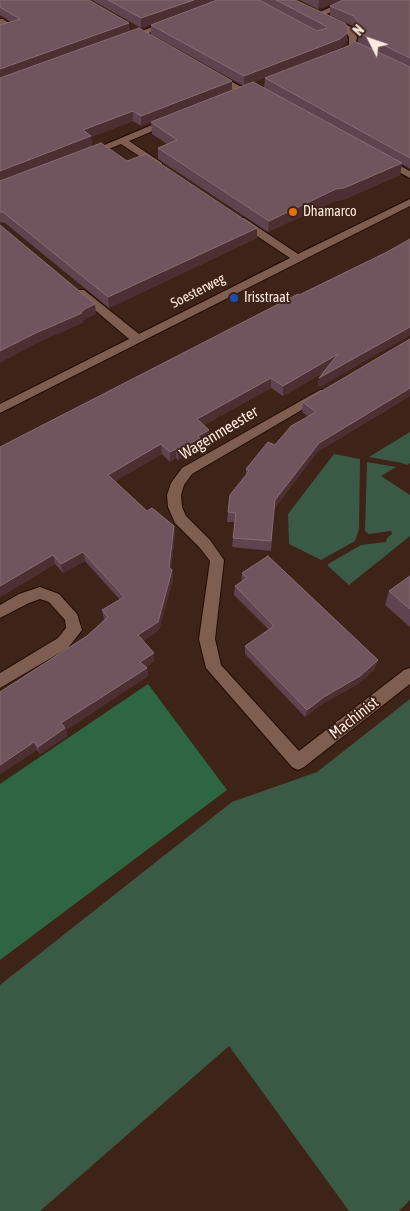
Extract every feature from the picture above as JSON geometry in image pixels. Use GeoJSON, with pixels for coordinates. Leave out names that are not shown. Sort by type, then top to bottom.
{"type":"FeatureCollection","features":[{"type":"Feature","properties":{"kind":"street"},"geometry":{"type":"LineString","coordinates":[[343,52],[356,47],[348,29],[315,12],[354,0]]}},
{"type":"Feature","properties":{"kind":"street"},"geometry":{"type":"LineString","coordinates":[[121,40],[136,31],[177,20]]}},
{"type":"Feature","properties":{"kind":"street"},"geometry":{"type":"LineString","coordinates":[[0,21],[13,29],[0,33]]}},
{"type":"Feature","properties":{"kind":"street"},"geometry":{"type":"LineString","coordinates":[[136,31],[148,38]]}},
{"type":"Feature","properties":{"kind":"street"},"geometry":{"type":"LineString","coordinates":[[208,72],[238,93],[252,87]]}},
{"type":"Feature","properties":{"kind":"street"},"geometry":{"type":"LineString","coordinates":[[78,157],[182,116]]}},
{"type":"Feature","properties":{"kind":"street"},"geometry":{"type":"LineString","coordinates":[[121,140],[169,172]]}},
{"type":"Feature","properties":{"kind":"street"},"geometry":{"type":"LineString","coordinates":[[377,156],[410,175]]}},
{"type":"Feature","properties":{"kind":"street","name":"Soesterweg"},"geometry":{"type":"LineString","coordinates":[[0,409],[410,202]]}},
{"type":"Feature","properties":{"kind":"street"},"geometry":{"type":"LineString","coordinates":[[233,215],[297,258]]}},
{"type":"Feature","properties":{"kind":"street"},"geometry":{"type":"LineString","coordinates":[[68,283],[137,339]]}},
{"type":"Feature","properties":{"kind":"street","name":"Wagenmeester"},"geometry":{"type":"LineString","coordinates":[[298,762],[214,668],[207,639],[217,560],[205,544],[180,519],[175,507],[174,494],[178,483],[187,471],[335,385]]}},
{"type":"Feature","properties":{"kind":"street"},"geometry":{"type":"LineString","coordinates":[[0,612],[24,598],[40,593],[54,598],[72,618],[74,630],[63,643],[0,681]]}},
{"type":"Feature","properties":{"kind":"street","name":"Machinist"},"geometry":{"type":"LineString","coordinates":[[298,762],[410,676]]}},
{"type":"Feature","properties":{"kind":"green space"},"geometry":{"type":"Polygon","coordinates":[[[410,432],[410,463],[407,465],[369,457],[410,432]]]}},
{"type":"Feature","properties":{"kind":"green space"},"geometry":{"type":"Polygon","coordinates":[[[334,454],[360,459],[359,529],[355,541],[321,560],[289,544],[288,514],[334,454]]]}},
{"type":"Feature","properties":{"kind":"green space"},"geometry":{"type":"Polygon","coordinates":[[[367,462],[396,467],[381,476],[410,495],[410,536],[349,585],[328,564],[361,545],[386,542],[387,538],[392,534],[391,531],[369,534],[365,531],[367,462]]]}},
{"type":"Feature","properties":{"kind":"green space"},"geometry":{"type":"Polygon","coordinates":[[[148,684],[227,790],[0,960],[0,784],[148,684]]]}},
{"type":"Feature","properties":{"kind":"green space"},"geometry":{"type":"Polygon","coordinates":[[[410,699],[410,1200],[399,1211],[349,1211],[229,1046],[40,1211],[0,1211],[0,985],[232,802],[317,772],[410,699]]]}},
{"type":"Feature","properties":{"kind":"building"},"geometry":{"type":"Polygon","coordinates":[[[0,0],[89,0],[129,23],[0,69],[0,25],[20,19],[0,7],[0,0]]]}},
{"type":"Feature","properties":{"kind":"building"},"geometry":{"type":"Polygon","coordinates":[[[108,0],[194,0],[141,18],[108,0]]]}},
{"type":"Feature","properties":{"kind":"building"},"geometry":{"type":"Polygon","coordinates":[[[217,0],[259,0],[317,31],[327,28],[276,0],[295,0],[345,23],[348,28],[347,33],[340,39],[244,76],[151,25],[217,0]]]}},
{"type":"Feature","properties":{"kind":"building"},"geometry":{"type":"Polygon","coordinates":[[[343,0],[410,0],[410,58],[359,33],[360,26],[354,16],[330,6],[343,0]]]}},
{"type":"Feature","properties":{"kind":"building"},"geometry":{"type":"Polygon","coordinates":[[[139,28],[232,81],[141,116],[133,111],[83,130],[91,136],[0,171],[0,78],[139,28]]]}},
{"type":"Feature","properties":{"kind":"building"},"geometry":{"type":"Polygon","coordinates":[[[354,41],[410,67],[410,158],[265,78],[348,46],[354,41]]]}},
{"type":"Feature","properties":{"kind":"building"},"geometry":{"type":"Polygon","coordinates":[[[253,82],[402,163],[344,188],[336,189],[269,221],[158,148],[177,140],[151,122],[253,82]]]}},
{"type":"Feature","properties":{"kind":"building"},"geometry":{"type":"Polygon","coordinates":[[[101,143],[127,161],[146,154],[257,228],[108,297],[3,212],[0,212],[0,181],[101,143]]]}},
{"type":"Feature","properties":{"kind":"building"},"geometry":{"type":"Polygon","coordinates":[[[0,225],[95,304],[85,309],[82,313],[0,351],[0,225]]]}},
{"type":"Feature","properties":{"kind":"building"},"geometry":{"type":"Polygon","coordinates":[[[410,239],[410,327],[319,378],[338,354],[283,386],[271,378],[197,419],[209,430],[198,436],[200,438],[178,450],[170,452],[161,444],[108,475],[147,511],[152,508],[174,526],[169,567],[172,570],[158,622],[138,635],[154,653],[140,662],[147,668],[61,723],[65,728],[38,747],[34,742],[0,765],[0,692],[87,636],[108,617],[102,610],[124,597],[83,552],[61,564],[53,555],[0,586],[0,447],[298,294],[387,252],[410,239]]]}},
{"type":"Feature","properties":{"kind":"building"},"geometry":{"type":"Polygon","coordinates":[[[410,339],[410,388],[319,443],[275,500],[271,541],[233,538],[236,513],[228,512],[230,495],[249,471],[246,469],[268,442],[275,445],[291,426],[316,412],[303,402],[410,339]]]}},
{"type":"Feature","properties":{"kind":"building"},"geometry":{"type":"Polygon","coordinates":[[[268,556],[378,660],[360,676],[324,697],[307,710],[245,646],[274,626],[235,586],[247,578],[242,573],[268,556]]]}},
{"type":"Feature","properties":{"kind":"building"},"geometry":{"type":"Polygon","coordinates":[[[410,576],[410,609],[389,591],[410,576]]]}},
{"type":"Feature","properties":{"kind":"place","name":"Dhamarco"},"geometry":{"type":"Point","coordinates":[293,212]}},
{"type":"Feature","properties":{"kind":"place","name":"Irisstraat"},"geometry":{"type":"Point","coordinates":[234,298]}}]}
